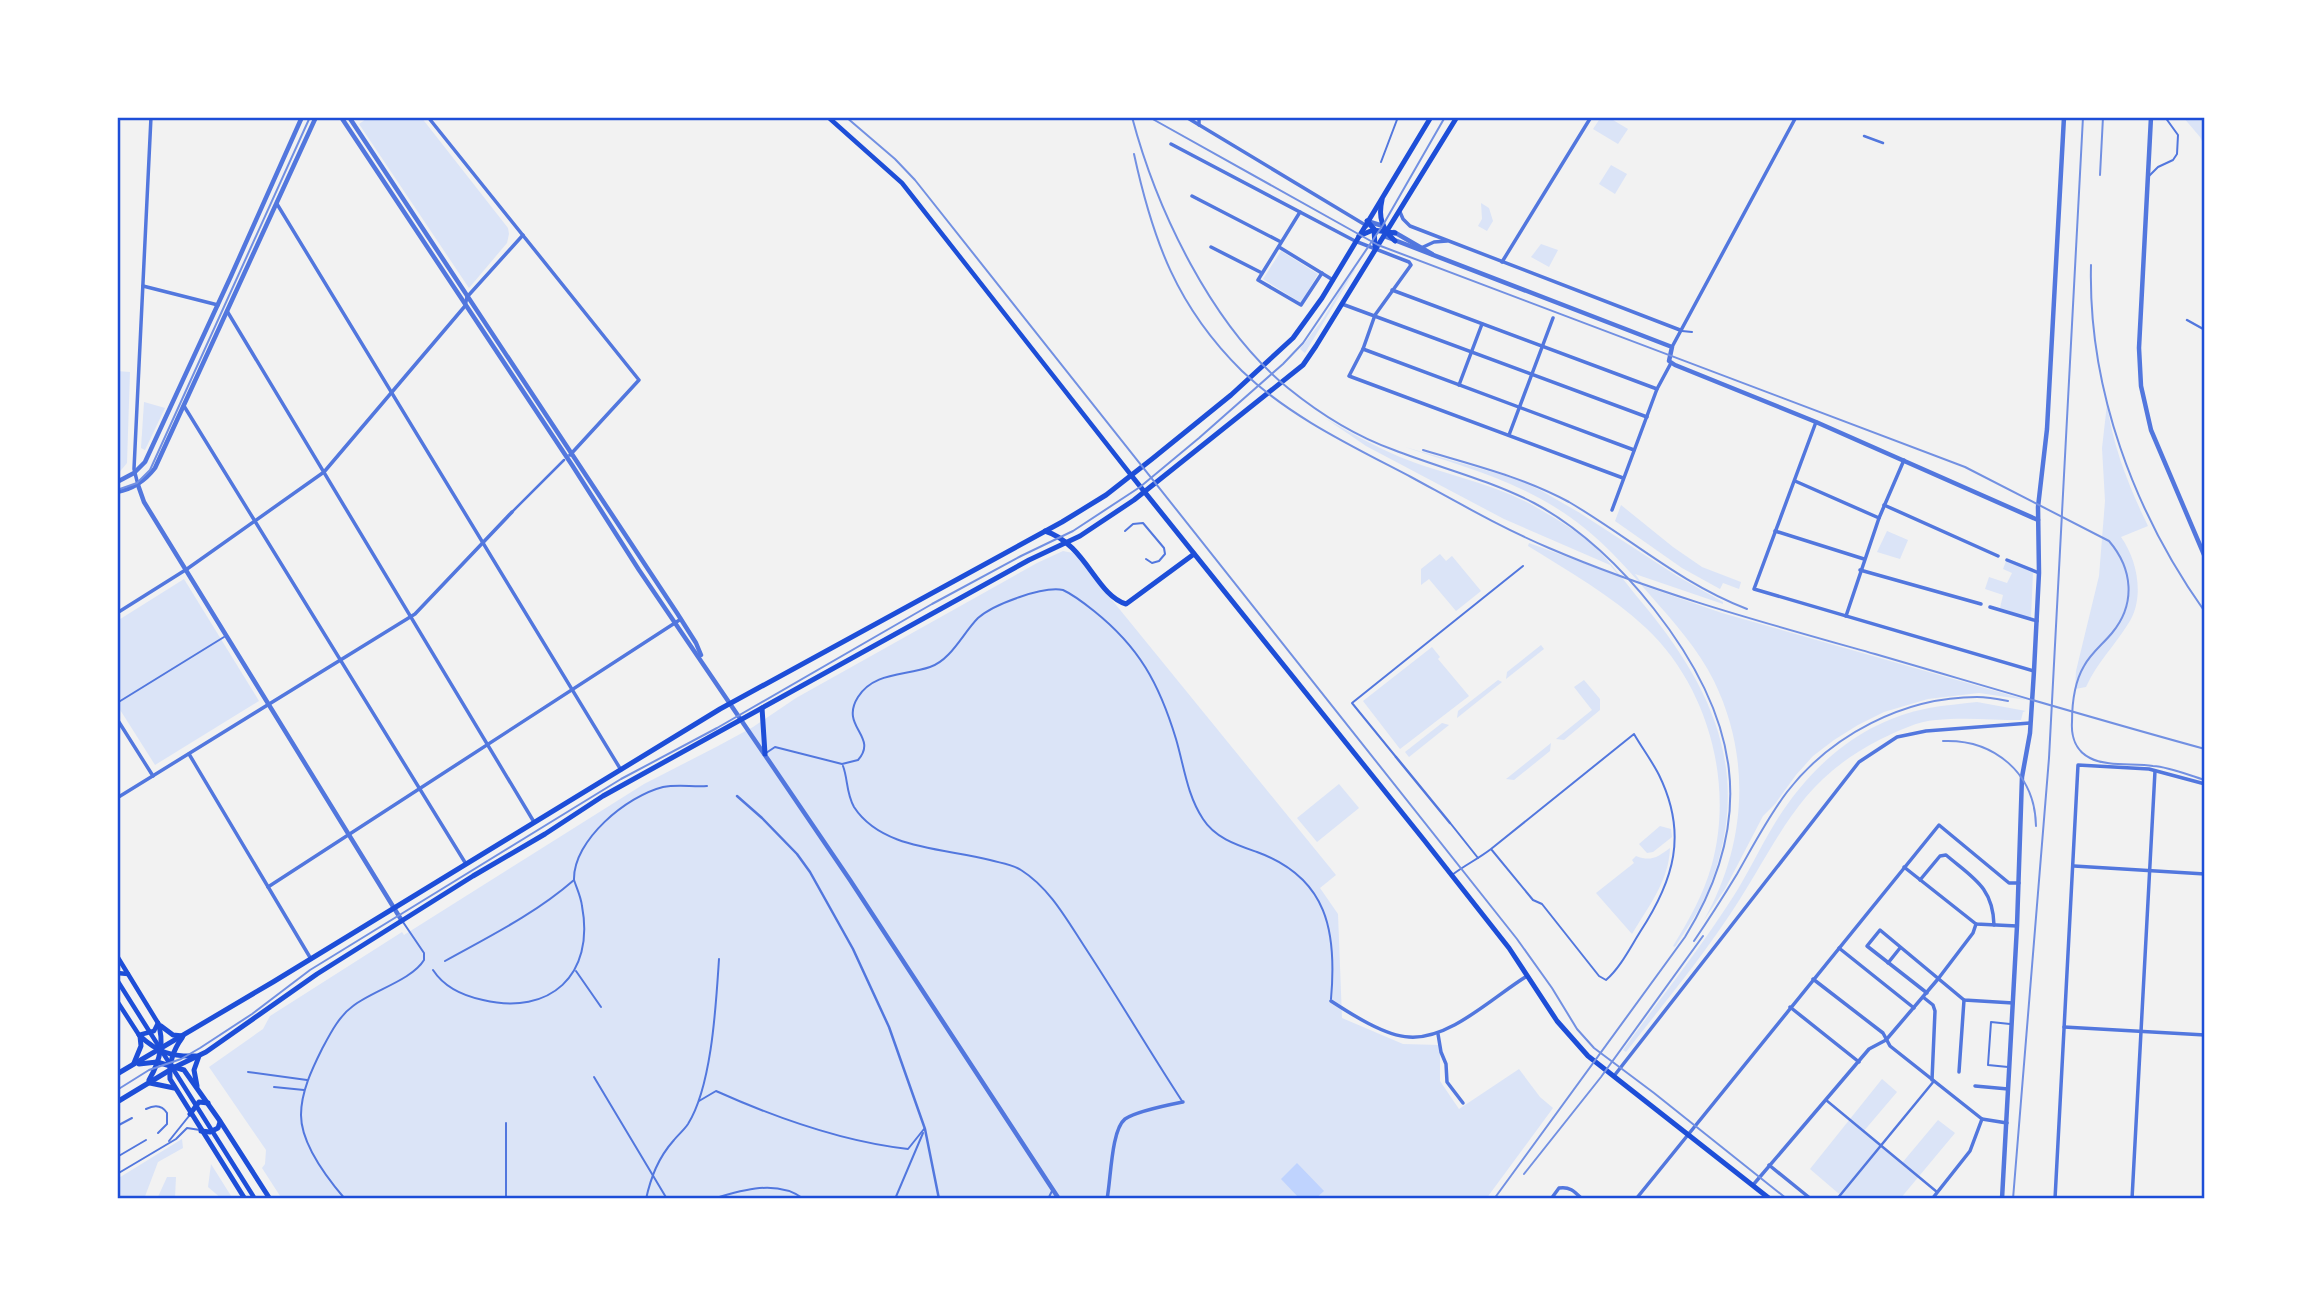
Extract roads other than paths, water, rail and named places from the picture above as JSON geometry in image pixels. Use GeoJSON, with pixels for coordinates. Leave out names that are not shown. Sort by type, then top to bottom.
{"type":"FeatureCollection","features":[{"type":"Feature","properties":{"kind":"main road"},"geometry":{"type":"LineString","coordinates":[[828,117],[902,183],[1144,492],[1452,876],[1527,975],[1571,1039],[1753,1185],[1762,1196],[1770,1199]]}},
{"type":"Feature","properties":{"kind":"main road"},"geometry":{"type":"LineString","coordinates":[[117,1074],[731,704],[1098,500],[1231,395],[1293,338],[1333,280],[1431,117]]}},
{"type":"Feature","properties":{"kind":"main road"},"geometry":{"type":"LineString","coordinates":[[117,1102],[171,1068],[199,1056],[317,974],[603,796],[1029,560],[1068,542],[1144,492],[1303,365],[1457,117]]}},
{"type":"Feature","properties":{"kind":"main road"},"geometry":{"type":"LineString","coordinates":[[1384,193],[1380,210],[1386,231],[1395,242]]}},
{"type":"Feature","properties":{"kind":"main road"},"geometry":{"type":"LineString","coordinates":[[1366,222],[1374,230],[1375,249]]}},
{"type":"Feature","properties":{"kind":"main road"},"geometry":{"type":"LineString","coordinates":[[1356,239],[1363,233],[1374,230],[1395,233]]}},
{"type":"Feature","properties":{"kind":"main road"},"geometry":{"type":"LineString","coordinates":[[1356,239],[1366,233],[1373,235],[1376,240]]}},
{"type":"Feature","properties":{"kind":"main road"},"geometry":{"type":"LineString","coordinates":[[1045,531],[1068,542],[1115,598],[1126,604],[1194,554]]}},
{"type":"Feature","properties":{"kind":"main road"},"geometry":{"type":"LineString","coordinates":[[762,708],[765,754]]}},
{"type":"Feature","properties":{"kind":"main road"},"geometry":{"type":"LineString","coordinates":[[117,956],[163,1035],[157,1062],[148,1083]]}},
{"type":"Feature","properties":{"kind":"main road"},"geometry":{"type":"LineString","coordinates":[[117,973],[128,975]]}},
{"type":"Feature","properties":{"kind":"main road"},"geometry":{"type":"LineString","coordinates":[[117,980],[255,1199]]}},
{"type":"Feature","properties":{"kind":"main road"},"geometry":{"type":"LineString","coordinates":[[117,1001],[139,1035],[159,1050],[173,1055],[199,1056]]}},
{"type":"Feature","properties":{"kind":"main road"},"geometry":{"type":"LineString","coordinates":[[158,1023],[173,1035],[183,1036]]}},
{"type":"Feature","properties":{"kind":"main road"},"geometry":{"type":"LineString","coordinates":[[139,1035],[154,1031],[158,1023]]}},
{"type":"Feature","properties":{"kind":"main road"},"geometry":{"type":"LineString","coordinates":[[132,1066],[141,1046],[139,1035]]}},
{"type":"Feature","properties":{"kind":"main road"},"geometry":{"type":"LineString","coordinates":[[183,1036],[173,1055],[171,1068],[174,1088],[245,1199]]}},
{"type":"Feature","properties":{"kind":"main road"},"geometry":{"type":"LineString","coordinates":[[197,1088],[194,1070],[199,1056]]}},
{"type":"Feature","properties":{"kind":"main road"},"geometry":{"type":"LineString","coordinates":[[132,1066],[157,1062],[184,1070],[270,1199]]}},
{"type":"Feature","properties":{"kind":"main road"},"geometry":{"type":"LineString","coordinates":[[148,1083],[174,1088]]}},
{"type":"Feature","properties":{"kind":"main road"},"geometry":{"type":"LineString","coordinates":[[190,1114],[194,1105],[199,1102],[208,1103]]}},
{"type":"Feature","properties":{"kind":"main road"},"geometry":{"type":"LineString","coordinates":[[201,1131],[215,1130],[221,1124],[220,1121]]}},
{"type":"Feature","properties":{"kind":"street"},"geometry":{"type":"LineString","coordinates":[[151,117],[134,473],[144,502],[347,836],[402,921]]}},
{"type":"Feature","properties":{"kind":"street"},"geometry":{"type":"LineString","coordinates":[[117,482],[134,473],[145,462],[302,117]]}},
{"type":"Feature","properties":{"kind":"street"},"geometry":{"type":"LineString","coordinates":[[117,492],[138,485],[155,468],[316,117]]}},
{"type":"Feature","properties":{"kind":"street"},"geometry":{"type":"LineString","coordinates":[[341,117],[675,623],[886,934],[1059,1199]]}},
{"type":"Feature","properties":{"kind":"street"},"geometry":{"type":"LineString","coordinates":[[349,117],[467,297],[567,457],[681,619],[696,643],[702,660]]}},
{"type":"Feature","properties":{"kind":"street"},"geometry":{"type":"LineString","coordinates":[[117,798],[411,617],[639,380],[428,117]]}},
{"type":"Feature","properties":{"kind":"street"},"geometry":{"type":"LineString","coordinates":[[1186,117],[1352,215],[1386,231]]}},
{"type":"Feature","properties":{"kind":"street"},"geometry":{"type":"LineString","coordinates":[[1199,117],[1199,125]]}},
{"type":"Feature","properties":{"kind":"street"},"geometry":{"type":"LineString","coordinates":[[1502,262],[1591,117]]}},
{"type":"Feature","properties":{"kind":"street"},"geometry":{"type":"LineString","coordinates":[[1612,510],[1657,389],[1671,363],[1669,357],[1672,347],[1796,117]]}},
{"type":"Feature","properties":{"kind":"street"},"geometry":{"type":"LineString","coordinates":[[2002,1199],[2022,777],[2034,671],[2039,573],[2038,520],[2047,429],[2064,117]]}},
{"type":"Feature","properties":{"kind":"street"},"geometry":{"type":"LineString","coordinates":[[2151,117],[2139,348],[2141,386],[2155,442],[2205,557]]}},
{"type":"Feature","properties":{"kind":"street"},"geometry":{"type":"LineString","coordinates":[[1864,136],[1883,143]]}},
{"type":"Feature","properties":{"kind":"street"},"geometry":{"type":"LineString","coordinates":[[1171,144],[1300,212],[1411,264],[1375,315],[1363,349],[1349,376],[1623,478]]}},
{"type":"Feature","properties":{"kind":"street"},"geometry":{"type":"LineString","coordinates":[[1192,196],[1280,245],[1333,280]]}},
{"type":"Feature","properties":{"kind":"street"},"geometry":{"type":"LineString","coordinates":[[276,202],[621,770]]}},
{"type":"Feature","properties":{"kind":"street"},"geometry":{"type":"LineString","coordinates":[[1400,209],[1403,219],[1410,226],[1680,330]]}},
{"type":"Feature","properties":{"kind":"street"},"geometry":{"type":"LineString","coordinates":[[1300,212],[1258,280],[1301,305],[1322,273]]}},
{"type":"Feature","properties":{"kind":"street"},"geometry":{"type":"LineString","coordinates":[[1395,233],[1423,247],[1435,257]]}},
{"type":"Feature","properties":{"kind":"street"},"geometry":{"type":"LineString","coordinates":[[117,613],[187,569],[324,471],[465,306],[467,297],[523,235]]}},
{"type":"Feature","properties":{"kind":"street"},"geometry":{"type":"LineString","coordinates":[[422,239],[427,236]]}},
{"type":"Feature","properties":{"kind":"street"},"geometry":{"type":"LineString","coordinates":[[1416,250],[1434,242],[1449,241]]}},
{"type":"Feature","properties":{"kind":"street"},"geometry":{"type":"LineString","coordinates":[[1395,242],[1672,347]]}},
{"type":"Feature","properties":{"kind":"street"},"geometry":{"type":"LineString","coordinates":[[1211,247],[1262,274]]}},
{"type":"Feature","properties":{"kind":"street"},"geometry":{"type":"LineString","coordinates":[[143,286],[218,305],[227,311],[534,823]]}},
{"type":"Feature","properties":{"kind":"street"},"geometry":{"type":"LineString","coordinates":[[1392,290],[1657,389]]}},
{"type":"Feature","properties":{"kind":"street"},"geometry":{"type":"LineString","coordinates":[[1342,304],[1647,417]]}},
{"type":"Feature","properties":{"kind":"street"},"geometry":{"type":"LineString","coordinates":[[1509,435],[1553,318]]}},
{"type":"Feature","properties":{"kind":"street"},"geometry":{"type":"LineString","coordinates":[[2187,320],[2205,330]]}},
{"type":"Feature","properties":{"kind":"street"},"geometry":{"type":"LineString","coordinates":[[1459,384],[1482,323]]}},
{"type":"Feature","properties":{"kind":"street"},"geometry":{"type":"LineString","coordinates":[[1363,349],[1634,450]]}},
{"type":"Feature","properties":{"kind":"street"},"geometry":{"type":"LineString","coordinates":[[1671,363],[1816,422],[2038,520]]}},
{"type":"Feature","properties":{"kind":"street"},"geometry":{"type":"LineString","coordinates":[[184,405],[466,864]]}},
{"type":"Feature","properties":{"kind":"street"},"geometry":{"type":"LineString","coordinates":[[1816,422],[1754,589],[2034,671]]}},
{"type":"Feature","properties":{"kind":"street"},"geometry":{"type":"LineString","coordinates":[[1846,617],[1879,518],[1904,460]]}},
{"type":"Feature","properties":{"kind":"street"},"geometry":{"type":"LineString","coordinates":[[1795,481],[1879,518]]}},
{"type":"Feature","properties":{"kind":"street"},"geometry":{"type":"LineString","coordinates":[[1884,505],[1997,555]]}},
{"type":"Feature","properties":{"kind":"street"},"geometry":{"type":"LineString","coordinates":[[1775,531],[1864,559]]}},
{"type":"Feature","properties":{"kind":"street"},"geometry":{"type":"LineString","coordinates":[[2007,560],[2039,573]]}},
{"type":"Feature","properties":{"kind":"street"},"geometry":{"type":"LineString","coordinates":[[1860,570],[1981,604]]}},
{"type":"Feature","properties":{"kind":"street"},"geometry":{"type":"LineString","coordinates":[[1990,607],[2037,621]]}},
{"type":"Feature","properties":{"kind":"street"},"geometry":{"type":"LineString","coordinates":[[268,887],[681,619]]}},
{"type":"Feature","properties":{"kind":"street"},"geometry":{"type":"LineString","coordinates":[[117,719],[153,776]]}},
{"type":"Feature","properties":{"kind":"street"},"geometry":{"type":"LineString","coordinates":[[1614,1076],[1859,762],[1876,748],[1897,737],[2030,723]]}},
{"type":"Feature","properties":{"kind":"street"},"geometry":{"type":"LineString","coordinates":[[188,754],[311,959]]}},
{"type":"Feature","properties":{"kind":"street"},"geometry":{"type":"LineString","coordinates":[[1396,757],[1450,823]]}},
{"type":"Feature","properties":{"kind":"street"},"geometry":{"type":"LineString","coordinates":[[2055,1199],[2078,765],[2155,770],[2205,783]]}},
{"type":"Feature","properties":{"kind":"street"},"geometry":{"type":"LineString","coordinates":[[2132,1199],[2155,770]]}},
{"type":"Feature","properties":{"kind":"street"},"geometry":{"type":"LineString","coordinates":[[737,796],[797,854],[824,895],[853,948],[889,1027],[925,1129],[939,1199]]}},
{"type":"Feature","properties":{"kind":"street"},"geometry":{"type":"LineString","coordinates":[[1636,1199],[1939,825],[2009,883],[2019,883]]}},
{"type":"Feature","properties":{"kind":"street"},"geometry":{"type":"LineString","coordinates":[[1920,880],[1937,859],[1946,855],[1983,887],[1994,908],[1994,925]]}},
{"type":"Feature","properties":{"kind":"street"},"geometry":{"type":"LineString","coordinates":[[2074,866],[2205,874]]}},
{"type":"Feature","properties":{"kind":"street"},"geometry":{"type":"LineString","coordinates":[[1903,867],[1976,924],[2017,926]]}},
{"type":"Feature","properties":{"kind":"street"},"geometry":{"type":"LineString","coordinates":[[1753,1185],[1869,1049],[1886,1040],[1927,993],[1973,933],[1976,924]]}},
{"type":"Feature","properties":{"kind":"street"},"geometry":{"type":"LineString","coordinates":[[1927,993],[1867,946],[1880,930],[1964,1000],[2013,1003]]}},
{"type":"Feature","properties":{"kind":"street"},"geometry":{"type":"LineString","coordinates":[[1888,963],[1900,947]]}},
{"type":"Feature","properties":{"kind":"street"},"geometry":{"type":"LineString","coordinates":[[1839,948],[1914,1008]]}},
{"type":"Feature","properties":{"kind":"street"},"geometry":{"type":"LineString","coordinates":[[1331,1000],[1387,1031],[1409,1037],[1438,1034],[1454,1027],[1527,975]]}},
{"type":"Feature","properties":{"kind":"street"},"geometry":{"type":"LineString","coordinates":[[1813,979],[1883,1034],[1890,1046],[1982,1119],[2007,1123]]}},
{"type":"Feature","properties":{"kind":"street"},"geometry":{"type":"LineString","coordinates":[[1837,1199],[1933,1080],[1935,1011],[1933,1005],[1923,997]]}},
{"type":"Feature","properties":{"kind":"street"},"geometry":{"type":"LineString","coordinates":[[1959,1072],[1964,1000]]}},
{"type":"Feature","properties":{"kind":"street"},"geometry":{"type":"LineString","coordinates":[[1790,1007],[1859,1062]]}},
{"type":"Feature","properties":{"kind":"street"},"geometry":{"type":"LineString","coordinates":[[2064,1027],[2205,1035]]}},
{"type":"Feature","properties":{"kind":"street"},"geometry":{"type":"LineString","coordinates":[[1438,1034],[1446,1064],[1447,1082],[1463,1103]]}},
{"type":"Feature","properties":{"kind":"street"},"geometry":{"type":"LineString","coordinates":[[1975,1086],[2008,1089]]}},
{"type":"Feature","properties":{"kind":"street"},"geometry":{"type":"LineString","coordinates":[[1826,1100],[1937,1192]]}},
{"type":"Feature","properties":{"kind":"street"},"geometry":{"type":"LineString","coordinates":[[1107,1199],[1115,1139],[1125,1119],[1183,1102]]}},
{"type":"Feature","properties":{"kind":"street"},"geometry":{"type":"LineString","coordinates":[[1931,1199],[1970,1151],[1982,1119]]}},
{"type":"Feature","properties":{"kind":"street"},"geometry":{"type":"LineString","coordinates":[[1769,1165],[1811,1199]]}},
{"type":"Feature","properties":{"kind":"street"},"geometry":{"type":"LineString","coordinates":[[1551,1199],[1559,1188],[1571,1189],[1582,1199]]}},
{"type":"Feature","properties":{"kind":"lane"},"geometry":{"type":"LineString","coordinates":[[1381,162],[1398,117]]}},
{"type":"Feature","properties":{"kind":"lane"},"geometry":{"type":"LineString","coordinates":[[2148,177],[2158,167],[2173,160],[2177,154],[2178,135],[2165,117]]}},
{"type":"Feature","properties":{"kind":"lane"},"geometry":{"type":"LineString","coordinates":[[1680,330],[1692,332]]}},
{"type":"Feature","properties":{"kind":"lane"},"geometry":{"type":"LineString","coordinates":[[1125,531],[1133,524],[1143,523],[1164,548],[1165,554],[1159,561],[1152,563],[1146,559]]}},
{"type":"Feature","properties":{"kind":"lane"},"geometry":{"type":"LineString","coordinates":[[1396,757],[1352,703],[1523,566]]}},
{"type":"Feature","properties":{"kind":"lane"},"geometry":{"type":"LineString","coordinates":[[765,754],[775,747],[842,764],[858,760],[864,749],[863,738],[852,721],[853,705],[866,687],[887,676],[932,667],[952,650],[987,611],[1044,591],[1058,589],[1068,592],[1125,638],[1143,662],[1168,713],[1190,792],[1206,823],[1227,840],[1283,864],[1296,873],[1313,892],[1328,922],[1332,942],[1331,1000]]}},
{"type":"Feature","properties":{"kind":"lane"},"geometry":{"type":"LineString","coordinates":[[117,703],[226,636]]}},
{"type":"Feature","properties":{"kind":"lane"},"geometry":{"type":"LineString","coordinates":[[1452,876],[1471,860],[1479,858],[1491,849],[1634,734],[1659,775],[1668,799],[1674,829],[1675,852],[1664,890],[1643,927],[1606,980],[1599,976],[1542,904],[1533,900],[1491,849]]}},
{"type":"Feature","properties":{"kind":"lane"},"geometry":{"type":"LineString","coordinates":[[842,764],[848,793],[855,807],[883,833],[923,846],[1017,867],[1036,880],[1049,894],[1183,1102]]}},
{"type":"Feature","properties":{"kind":"lane"},"geometry":{"type":"LineString","coordinates":[[433,970],[447,985],[477,999],[525,1004],[548,997],[564,984],[575,970],[580,953],[584,924],[574,869],[581,853],[608,819],[644,793],[667,787],[707,786]]}},
{"type":"Feature","properties":{"kind":"lane"},"geometry":{"type":"LineString","coordinates":[[1450,823],[1479,858]]}},
{"type":"Feature","properties":{"kind":"lane"},"geometry":{"type":"LineString","coordinates":[[445,961],[548,902],[574,880]]}},
{"type":"Feature","properties":{"kind":"lane"},"geometry":{"type":"LineString","coordinates":[[345,1199],[309,1142],[302,1124],[303,1099],[308,1080],[334,1028],[351,1007],[417,969],[424,960],[424,953],[402,921]]}},
{"type":"Feature","properties":{"kind":"lane"},"geometry":{"type":"LineString","coordinates":[[646,1199],[652,1173],[673,1141],[688,1125],[699,1101],[715,1016],[719,959]]}},
{"type":"Feature","properties":{"kind":"lane"},"geometry":{"type":"LineString","coordinates":[[575,970],[601,1007]]}},
{"type":"Feature","properties":{"kind":"lane"},"geometry":{"type":"LineString","coordinates":[[2009,1067],[1988,1065],[1991,1022],[2011,1024]]}},
{"type":"Feature","properties":{"kind":"lane"},"geometry":{"type":"LineString","coordinates":[[248,1072],[308,1080]]}},
{"type":"Feature","properties":{"kind":"lane"},"geometry":{"type":"LineString","coordinates":[[594,1077],[667,1199]]}},
{"type":"Feature","properties":{"kind":"lane"},"geometry":{"type":"LineString","coordinates":[[274,1087],[305,1090]]}},
{"type":"Feature","properties":{"kind":"lane"},"geometry":{"type":"LineString","coordinates":[[699,1101],[716,1091],[822,1130],[908,1149],[925,1129]]}},
{"type":"Feature","properties":{"kind":"lane"},"geometry":{"type":"LineString","coordinates":[[146,1110],[156,1106],[167,1113],[167,1124],[158,1133]]}},
{"type":"Feature","properties":{"kind":"lane"},"geometry":{"type":"LineString","coordinates":[[168,1142],[190,1114]]}},
{"type":"Feature","properties":{"kind":"lane"},"geometry":{"type":"LineString","coordinates":[[117,1126],[132,1118]]}},
{"type":"Feature","properties":{"kind":"lane"},"geometry":{"type":"LineString","coordinates":[[506,1123],[506,1199]]}},
{"type":"Feature","properties":{"kind":"lane"},"geometry":{"type":"LineString","coordinates":[[117,1174],[176,1139],[187,1128],[201,1131]]}},
{"type":"Feature","properties":{"kind":"lane"},"geometry":{"type":"LineString","coordinates":[[895,1199],[925,1129]]}},
{"type":"Feature","properties":{"kind":"lane"},"geometry":{"type":"LineString","coordinates":[[117,1157],[146,1140]]}},
{"type":"Feature","properties":{"kind":"lane"},"geometry":{"type":"LineString","coordinates":[[713,1199],[739,1191],[772,1188],[790,1191],[804,1199]]}},
{"type":"Feature","properties":{"kind":"lane"},"geometry":{"type":"LineString","coordinates":[[1048,1199],[1053,1190]]}},
{"type":"Feature","properties":{"kind":"water"},"geometry":{"type":"Polygon","coordinates":[[[1297,1163],[1324,1191],[1315,1199],[1300,1199],[1281,1179],[1297,1163]]]}},
{"type":"Feature","properties":{"kind":"tram line"},"geometry":{"type":"LineString","coordinates":[[117,490],[137,483],[150,470],[310,117]]}},
{"type":"Feature","properties":{"kind":"tram line"},"geometry":{"type":"LineString","coordinates":[[846,117],[915,180],[1517,939],[1577,1029],[1594,1048],[1787,1199]]}},
{"type":"Feature","properties":{"kind":"tram line"},"geometry":{"type":"LineString","coordinates":[[1149,117],[1378,245],[1965,467],[2109,541],[2127,575],[2128,599],[2120,622],[2087,661],[2078,679],[2072,715],[2075,743],[2081,752],[2097,761],[2159,767],[2205,780]]}},
{"type":"Feature","properties":{"kind":"tram line"},"geometry":{"type":"LineString","coordinates":[[117,1090],[149,1070],[181,1059],[200,1048],[252,1014],[310,970],[621,779],[717,728],[932,604],[1073,531],[1140,487],[1283,364],[1303,343],[1383,225],[1445,117]]}},
{"type":"Feature","properties":{"kind":"tram line"},"geometry":{"type":"LineString","coordinates":[[2100,175],[2103,117]]}},
{"type":"Feature","properties":{"kind":"railway"},"geometry":{"type":"LineString","coordinates":[[1132,117],[1156,190],[1172,228],[1212,300],[1235,333],[1261,362],[1300,398],[1352,431],[1394,450],[1517,495],[1552,513],[1584,537],[1614,564],[1654,609],[1682,649],[1705,689],[1720,728],[1729,768],[1730,809],[1723,850],[1708,893],[1685,937],[1494,1199]]}},
{"type":"Feature","properties":{"kind":"railway"},"geometry":{"type":"LineString","coordinates":[[2013,1199],[2049,758],[2083,117]]}},
{"type":"Feature","properties":{"kind":"railway"},"geometry":{"type":"LineString","coordinates":[[1134,154],[1159,244],[1184,297],[1200,322],[1242,371],[1280,403],[1344,442],[1514,532],[1629,579],[1751,619],[2205,749]]}},
{"type":"Feature","properties":{"kind":"railway"},"geometry":{"type":"LineString","coordinates":[[2091,265],[2092,311],[2098,357],[2120,448],[2157,533],[2205,612]]}},
{"type":"Feature","properties":{"kind":"railway"},"geometry":{"type":"LineString","coordinates":[[1423,450],[1498,472],[1552,493],[1700,587],[1747,609]]}},
{"type":"Feature","properties":{"kind":"railway"},"geometry":{"type":"LineString","coordinates":[[1694,941],[1780,802],[1825,753],[1871,723],[1923,704],[1977,697],[2008,701]]}},
{"type":"Feature","properties":{"kind":"railway"},"geometry":{"type":"LineString","coordinates":[[1943,741],[1979,746],[2008,763],[2020,775],[2028,790],[2034,807],[2036,826]]}},
{"type":"Feature","properties":{"kind":"railway"},"geometry":{"type":"LineString","coordinates":[[1524,1174],[1601,1077],[1703,936]]}}]}
